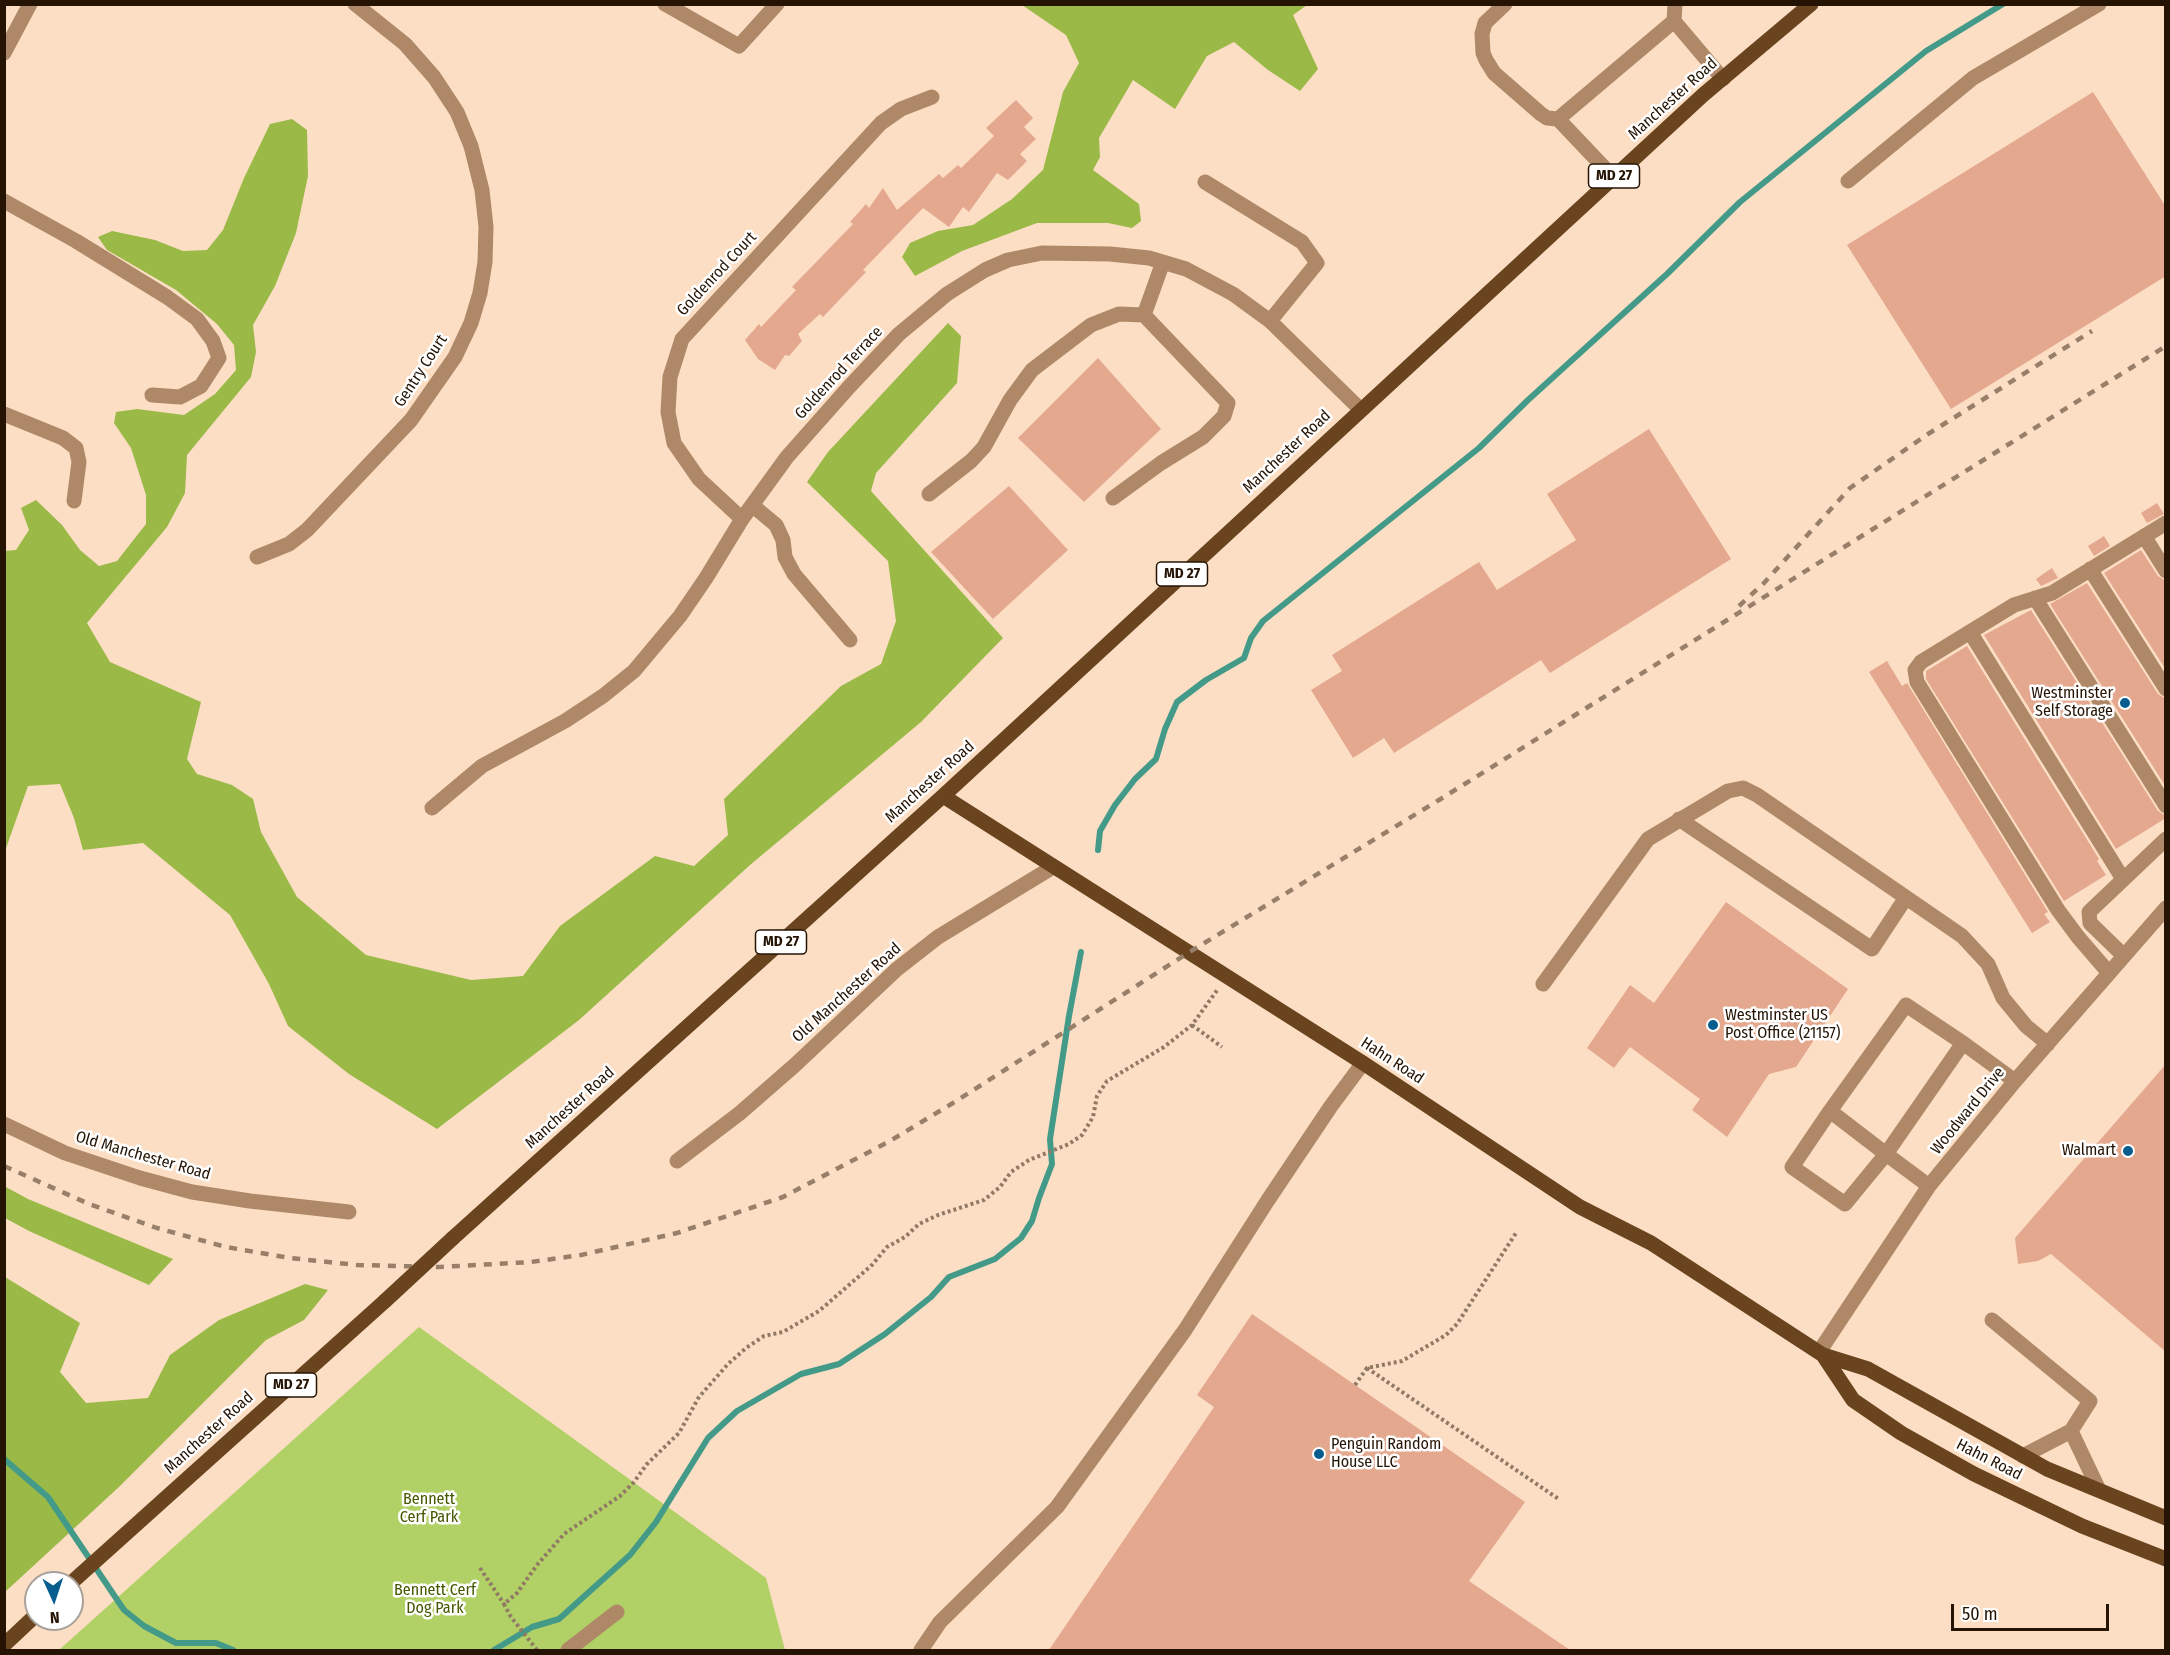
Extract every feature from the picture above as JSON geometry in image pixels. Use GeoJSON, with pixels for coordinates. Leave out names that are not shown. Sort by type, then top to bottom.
{"type":"FeatureCollection","features":[{"type":"Feature","properties":{"kind":"main road","name":"Manchester Road"},"geometry":{"type":"LineString","coordinates":[[84,1571],[943,796],[1613,177],[1811,4]]}},
{"type":"Feature","properties":{"kind":"main road","name":"Hahn Road"},"geometry":{"type":"LineString","coordinates":[[943,796],[1363,1063],[1580,1207],[1651,1243],[1821,1354],[1868,1369],[2047,1469],[2166,1518]]}},
{"type":"Feature","properties":{"kind":"main road","name":"Hahn Road"},"geometry":{"type":"LineString","coordinates":[[1821,1354],[1853,1400],[1901,1433],[1974,1474],[2082,1526],[2166,1559]]}},
{"type":"Feature","properties":{"kind":"main road"},"geometry":{"type":"LineString","coordinates":[[4,1645],[24,1627]]}},
{"type":"Feature","properties":{"kind":"street"},"geometry":{"type":"LineString","coordinates":[[4,53],[30,4]]}},
{"type":"Feature","properties":{"kind":"street","name":"Gentry Court"},"geometry":{"type":"LineString","coordinates":[[257,557],[289,544],[307,530],[411,420],[455,357],[471,323],[480,293],[485,262],[486,227],[482,190],[471,146],[457,112],[434,77],[405,44],[355,4]]}},
{"type":"Feature","properties":{"kind":"street"},"geometry":{"type":"LineString","coordinates":[[665,4],[739,46],[777,4]]}},
{"type":"Feature","properties":{"kind":"street"},"geometry":{"type":"LineString","coordinates":[[1505,4],[1485,23],[1482,34],[1486,60],[1494,73],[1547,118],[1558,118],[1674,21]]}},
{"type":"Feature","properties":{"kind":"street"},"geometry":{"type":"LineString","coordinates":[[1675,4],[1674,21],[1723,79]]}},
{"type":"Feature","properties":{"kind":"street"},"geometry":{"type":"LineString","coordinates":[[1848,181],[1973,78],[2098,4]]}},
{"type":"Feature","properties":{"kind":"street","name":"Goldenrod Court"},"geometry":{"type":"LineString","coordinates":[[742,519],[699,479],[674,443],[668,412],[670,377],[682,339],[881,123],[901,109],[932,97]]}},
{"type":"Feature","properties":{"kind":"street"},"geometry":{"type":"LineString","coordinates":[[1558,118],[1613,177]]}},
{"type":"Feature","properties":{"kind":"street"},"geometry":{"type":"LineString","coordinates":[[1205,182],[1302,242],[1317,263],[1270,321]]}},
{"type":"Feature","properties":{"kind":"street"},"geometry":{"type":"LineString","coordinates":[[4,201],[86,247],[167,297],[197,319],[213,341],[219,358],[201,386],[180,398],[152,395]]}},
{"type":"Feature","properties":{"kind":"street","name":"Goldenrod Terrace"},"geometry":{"type":"LineString","coordinates":[[432,808],[482,766],[565,721],[603,696],[634,671],[680,616],[742,519],[787,457],[849,387],[899,334],[947,294],[985,270],[1008,260],[1042,254],[1110,254],[1149,258],[1186,269],[1233,294],[1270,321],[1360,409]]}},
{"type":"Feature","properties":{"kind":"street"},"geometry":{"type":"LineString","coordinates":[[1144,315],[1163,262]]}},
{"type":"Feature","properties":{"kind":"street"},"geometry":{"type":"LineString","coordinates":[[929,494],[971,461],[984,447],[1010,400],[1032,369],[1091,325],[1119,314],[1144,315],[1228,403],[1224,416],[1203,437],[1161,463],[1113,498]]}},
{"type":"Feature","properties":{"kind":"street"},"geometry":{"type":"LineString","coordinates":[[4,414],[63,438],[76,448],[80,462],[74,501]]}},
{"type":"Feature","properties":{"kind":"street"},"geometry":{"type":"LineString","coordinates":[[752,505],[776,525],[783,540],[785,557],[794,574],[850,640]]}},
{"type":"Feature","properties":{"kind":"street"},"geometry":{"type":"LineString","coordinates":[[2109,973],[2058,910],[1916,678],[1918,664],[2014,605],[2045,596],[2166,523]]}},
{"type":"Feature","properties":{"kind":"street"},"geometry":{"type":"LineString","coordinates":[[2144,536],[2166,571]]}},
{"type":"Feature","properties":{"kind":"street"},"geometry":{"type":"LineString","coordinates":[[2090,569],[2166,688]]}},
{"type":"Feature","properties":{"kind":"street"},"geometry":{"type":"LineString","coordinates":[[2035,598],[2166,806]]}},
{"type":"Feature","properties":{"kind":"street"},"geometry":{"type":"LineString","coordinates":[[1970,632],[2123,879]]}},
{"type":"Feature","properties":{"kind":"street"},"geometry":{"type":"LineString","coordinates":[[1543,984],[1648,839],[1728,791],[1743,788],[1757,795],[1905,899],[1962,936],[1988,964],[2003,998],[2026,1026],[2048,1044]]}},
{"type":"Feature","properties":{"kind":"street"},"geometry":{"type":"LineString","coordinates":[[1679,819],[1872,949],[1905,899]]}},
{"type":"Feature","properties":{"kind":"street"},"geometry":{"type":"LineString","coordinates":[[2124,956],[2090,923],[2088,916],[2093,908],[2166,839]]}},
{"type":"Feature","properties":{"kind":"street","name":"Old Manchester Road"},"geometry":{"type":"LineString","coordinates":[[677,1161],[740,1113],[787,1072],[897,969],[938,938],[1053,867]]}},
{"type":"Feature","properties":{"kind":"street","name":"Woodward Drive"},"geometry":{"type":"LineString","coordinates":[[1821,1354],[1929,1186],[2015,1081],[2166,908]]}},
{"type":"Feature","properties":{"kind":"street"},"geometry":{"type":"LineString","coordinates":[[1963,1043],[1886,1154],[1845,1204],[1792,1167],[1906,1005],[1963,1043],[2015,1081]]}},
{"type":"Feature","properties":{"kind":"street"},"geometry":{"type":"LineString","coordinates":[[921,1650],[940,1622],[1057,1507],[1185,1330],[1331,1106],[1363,1063]]}},
{"type":"Feature","properties":{"kind":"street"},"geometry":{"type":"LineString","coordinates":[[1830,1111],[1929,1186]]}},
{"type":"Feature","properties":{"kind":"street","name":"Old Manchester Road"},"geometry":{"type":"LineString","coordinates":[[4,1124],[65,1153],[140,1178],[192,1192],[271,1204],[349,1212]]}},
{"type":"Feature","properties":{"kind":"street"},"geometry":{"type":"LineString","coordinates":[[1992,1320],[2090,1401],[2071,1431],[2023,1456]]}},
{"type":"Feature","properties":{"kind":"street"},"geometry":{"type":"LineString","coordinates":[[2071,1431],[2099,1490]]}},
{"type":"Feature","properties":{"kind":"street"},"geometry":{"type":"LineString","coordinates":[[567,1650],[618,1612]]}},
{"type":"Feature","properties":{"kind":"path"},"geometry":{"type":"LineString","coordinates":[[504,1604],[517,1593],[537,1565],[564,1534],[614,1500],[634,1482],[647,1464],[679,1433],[699,1398],[728,1364],[746,1348],[764,1336],[783,1332],[819,1311],[872,1264],[886,1247],[905,1237],[919,1224],[938,1215],[984,1200],[1000,1187],[1011,1172],[1029,1160],[1069,1144],[1082,1135],[1093,1117],[1097,1096],[1107,1081],[1164,1047],[1192,1025],[1227,978]]}},
{"type":"Feature","properties":{"kind":"path"},"geometry":{"type":"LineString","coordinates":[[1192,1025],[1222,1047]]}},
{"type":"Feature","properties":{"kind":"path"},"geometry":{"type":"LineString","coordinates":[[1354,1385],[1367,1368],[1402,1361],[1446,1335],[1457,1324],[1516,1233]]}},
{"type":"Feature","properties":{"kind":"path"},"geometry":{"type":"LineString","coordinates":[[1367,1368],[1560,1500]]}},
{"type":"Feature","properties":{"kind":"path"},"geometry":{"type":"LineString","coordinates":[[480,1569],[511,1617],[537,1650]]}},
{"type":"Feature","properties":{"kind":"green space"},"geometry":{"type":"Polygon","coordinates":[[[1022,5],[1307,5],[1293,15],[1318,69],[1300,91],[1268,70],[1234,42],[1207,56],[1175,109],[1133,80],[1099,138],[1100,157],[1093,170],[1139,204],[1141,221],[1132,228],[1108,223],[1037,223],[962,251],[915,276],[902,257],[910,243],[938,231],[973,225],[1012,199],[1043,170],[1063,92],[1079,63],[1066,35],[1022,5]]]}},
{"type":"Feature","properties":{"kind":"green space"},"geometry":{"type":"Polygon","coordinates":[[[292,119],[307,130],[308,176],[296,233],[275,286],[253,325],[256,352],[251,377],[187,455],[185,493],[167,527],[87,623],[110,662],[201,702],[187,759],[197,774],[232,785],[253,799],[261,832],[297,897],[366,955],[471,980],[523,976],[560,926],[655,856],[694,866],[728,835],[724,799],[841,686],[881,664],[896,621],[888,561],[807,482],[828,452],[948,323],[961,336],[957,383],[876,473],[871,491],[1003,638],[921,722],[750,865],[579,1020],[437,1129],[349,1074],[288,1026],[269,984],[230,915],[143,843],[83,850],[74,818],[60,784],[28,786],[5,851],[4,551],[16,550],[29,530],[21,508],[36,500],[62,525],[80,550],[99,566],[117,561],[146,524],[146,495],[131,448],[114,423],[116,412],[137,409],[184,415],[215,394],[236,370],[234,345],[217,324],[176,290],[107,250],[98,237],[112,231],[155,240],[183,251],[207,250],[223,230],[244,178],[270,124],[292,119]]]}},
{"type":"Feature","properties":{"kind":"green space"},"geometry":{"type":"Polygon","coordinates":[[[4,1186],[28,1199],[173,1259],[149,1285],[5,1218],[4,1186]]]}},
{"type":"Feature","properties":{"kind":"green space"},"geometry":{"type":"Polygon","coordinates":[[[5,1277],[80,1323],[60,1372],[86,1403],[148,1398],[170,1355],[219,1320],[305,1284],[328,1290],[304,1320],[266,1340],[119,1487],[28,1571],[24,1571],[24,1574],[5,1592],[5,1277]]]}},
{"type":"Feature","properties":{"kind":"green space","name":"Bennett Cerf Park"},"geometry":{"type":"Polygon","coordinates":[[[419,1327],[766,1578],[785,1650],[59,1650],[80,1631],[84,1631],[84,1628],[419,1327]]]}},
{"type":"Feature","properties":{"kind":"building"},"geometry":{"type":"Polygon","coordinates":[[[2093,92],[2166,207],[2166,276],[1951,409],[1847,245],[2093,92]]]}},
{"type":"Feature","properties":{"kind":"building"},"geometry":{"type":"Polygon","coordinates":[[[1016,100],[1033,118],[1024,127],[1036,139],[1020,154],[1027,161],[1008,180],[997,173],[969,212],[963,207],[949,227],[923,208],[863,270],[866,272],[823,317],[820,314],[798,334],[802,341],[789,356],[785,355],[775,370],[758,359],[745,340],[759,324],[761,327],[796,290],[792,287],[853,224],[850,222],[866,204],[869,208],[883,188],[897,210],[939,174],[943,178],[958,165],[961,168],[994,136],[986,128],[1016,100]]]}},
{"type":"Feature","properties":{"kind":"building"},"geometry":{"type":"Polygon","coordinates":[[[1098,358],[1161,429],[1084,502],[1018,438],[1098,358]]]}},
{"type":"Feature","properties":{"kind":"building"},"geometry":{"type":"Polygon","coordinates":[[[1649,429],[1731,559],[1550,673],[1541,660],[1394,753],[1384,738],[1353,758],[1311,690],[1342,671],[1332,655],[1479,562],[1497,590],[1576,540],[1547,494],[1649,429]]]}},
{"type":"Feature","properties":{"kind":"building"},"geometry":{"type":"Polygon","coordinates":[[[1009,486],[1068,550],[993,619],[931,552],[1009,486]]]}},
{"type":"Feature","properties":{"kind":"building"},"geometry":{"type":"Polygon","coordinates":[[[2157,503],[2164,514],[2147,523],[2141,513],[2157,503]]]}},
{"type":"Feature","properties":{"kind":"building"},"geometry":{"type":"Polygon","coordinates":[[[2104,536],[2110,546],[2094,556],[2088,546],[2104,536]]]}},
{"type":"Feature","properties":{"kind":"building"},"geometry":{"type":"Polygon","coordinates":[[[2141,550],[2158,576],[2166,581],[2166,670],[2104,573],[2141,550]]]}},
{"type":"Feature","properties":{"kind":"building"},"geometry":{"type":"Polygon","coordinates":[[[2052,568],[2058,578],[2041,586],[2036,579],[2052,568]]]}},
{"type":"Feature","properties":{"kind":"building"},"geometry":{"type":"Polygon","coordinates":[[[2087,583],[2158,694],[2166,699],[2166,787],[2050,604],[2087,583]]]}},
{"type":"Feature","properties":{"kind":"building"},"geometry":{"type":"Polygon","coordinates":[[[2031,610],[2158,811],[2166,816],[2116,849],[1984,635],[2031,610]]]}},
{"type":"Feature","properties":{"kind":"building"},"geometry":{"type":"Polygon","coordinates":[[[1967,646],[2099,859],[2097,861],[2106,875],[2064,901],[1926,679],[1926,671],[1967,646]]]}},
{"type":"Feature","properties":{"kind":"building"},"geometry":{"type":"Polygon","coordinates":[[[1887,661],[1902,686],[1907,683],[2048,912],[2044,914],[2050,922],[2032,933],[1869,672],[1887,661]]]}},
{"type":"Feature","properties":{"kind":"building","name":"Westminster US Post Office (21157)"},"geometry":{"type":"Polygon","coordinates":[[[1726,902],[1848,989],[1796,1067],[1769,1074],[1727,1137],[1692,1110],[1700,1099],[1630,1047],[1614,1068],[1587,1048],[1630,985],[1654,1003],[1726,902]]]}},
{"type":"Feature","properties":{"kind":"building","name":"Walmart"},"geometry":{"type":"Polygon","coordinates":[[[2166,1064],[2166,1352],[2051,1254],[2038,1261],[2018,1264],[2015,1238],[2166,1064]]]}},
{"type":"Feature","properties":{"kind":"building","name":"Penguin Random House LLC"},"geometry":{"type":"Polygon","coordinates":[[[1252,1314],[1525,1502],[1469,1581],[1570,1650],[1049,1650],[1214,1407],[1197,1395],[1252,1314]]]}},
{"type":"Feature","properties":{"kind":"waterway"},"geometry":{"type":"LineString","coordinates":[[1098,850],[1100,831],[1115,805],[1135,779],[1156,759],[1165,729],[1177,702],[1206,680],[1244,658],[1251,638],[1263,621],[1479,448],[1528,400],[1667,274],[1740,202],[1926,51],[2003,4]]}},
{"type":"Feature","properties":{"kind":"waterway"},"geometry":{"type":"LineString","coordinates":[[494,1650],[532,1627],[559,1619],[630,1555],[656,1522],[708,1438],[737,1411],[801,1374],[839,1364],[885,1334],[931,1297],[949,1277],[995,1259],[1021,1238],[1032,1221],[1052,1164],[1050,1139],[1081,952]]}},
{"type":"Feature","properties":{"kind":"waterway"},"geometry":{"type":"LineString","coordinates":[[4,1459],[48,1497],[124,1610],[144,1626],[176,1643],[216,1643],[233,1650]]}},
{"type":"Feature","properties":{"kind":"railway"},"geometry":{"type":"LineString","coordinates":[[1739,606],[1764,583],[1850,488],[1928,434],[2092,331]]}},
{"type":"Feature","properties":{"kind":"railway"},"geometry":{"type":"LineString","coordinates":[[4,1166],[89,1204],[157,1228],[226,1247],[290,1258],[357,1265],[440,1267],[531,1262],[581,1255],[677,1233],[783,1197],[890,1141],[953,1103],[1188,953],[1439,800],[2166,346]]}},
{"type":"Feature","properties":{"kind":"place","name":"Westminster Self Storage"},"geometry":{"type":"Point","coordinates":[2125,703]}},
{"type":"Feature","properties":{"kind":"place","name":"Westminster US Post Office (21157)"},"geometry":{"type":"Point","coordinates":[1713,1025]}},
{"type":"Feature","properties":{"kind":"place","name":"Walmart"},"geometry":{"type":"Point","coordinates":[2128,1151]}},
{"type":"Feature","properties":{"kind":"place","name":"Penguin Random House LLC"},"geometry":{"type":"Point","coordinates":[1319,1454]}},
{"type":"Feature","properties":{"kind":"park label","name":"Bennett Cerf Dog Park"},"geometry":{"type":"Point","coordinates":[435,1600]}}]}
